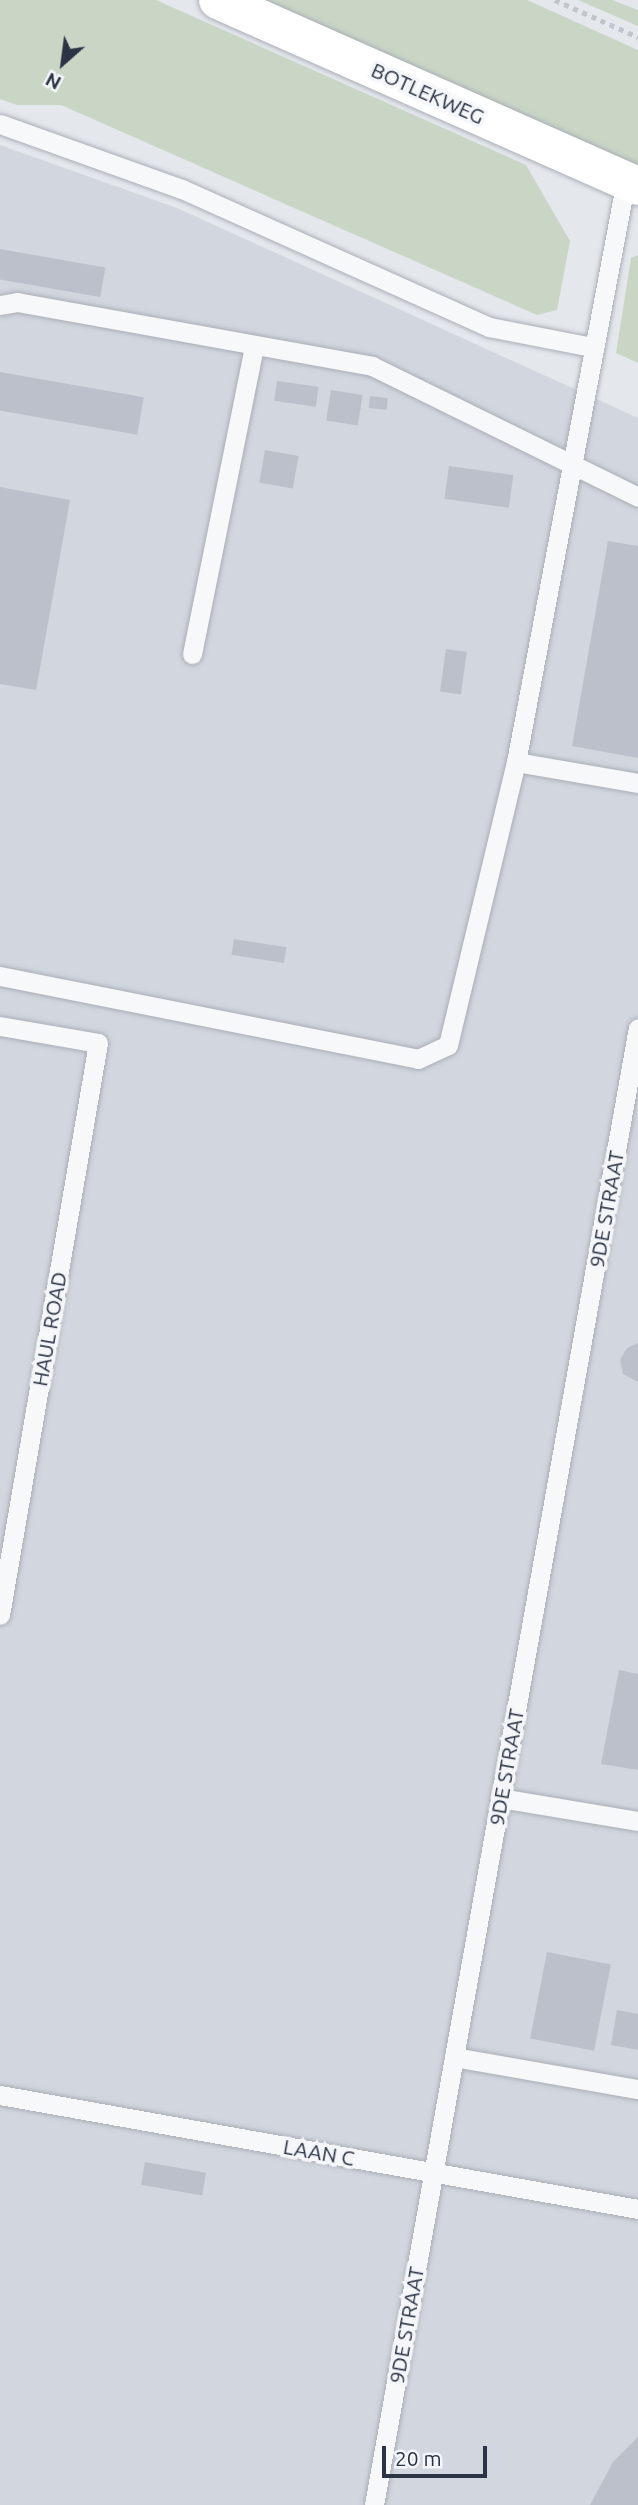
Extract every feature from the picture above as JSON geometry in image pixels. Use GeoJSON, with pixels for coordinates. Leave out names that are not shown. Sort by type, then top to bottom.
{"type":"FeatureCollection","features":[{"type":"Feature","properties":{"kind":"main road","name":"BOTLEKWEG"},"geometry":{"type":"LineString","coordinates":[[218,0],[632,183]]}},
{"type":"Feature","properties":{"kind":"lane"},"geometry":{"type":"LineString","coordinates":[[0,124],[182,189],[489,327],[592,347]]}},
{"type":"Feature","properties":{"kind":"lane"},"geometry":{"type":"LineString","coordinates":[[0,976],[418,1059],[432,1056],[453,1036],[516,762],[592,347],[632,183]]}},
{"type":"Feature","properties":{"kind":"lane"},"geometry":{"type":"LineString","coordinates":[[0,305],[17,302],[254,347],[372,366],[638,497]]}},
{"type":"Feature","properties":{"kind":"lane"},"geometry":{"type":"LineString","coordinates":[[192,654],[254,347]]}},
{"type":"Feature","properties":{"kind":"lane"},"geometry":{"type":"LineString","coordinates":[[516,762],[638,783]]}},
{"type":"Feature","properties":{"kind":"lane","name":"HAUL ROAD"},"geometry":{"type":"LineString","coordinates":[[0,1026],[99,1043],[0,1615]]}},
{"type":"Feature","properties":{"kind":"lane","name":"9DE STRAAT"},"geometry":{"type":"LineString","coordinates":[[374,2505],[500,1798],[628,1137],[638,1028]]}},
{"type":"Feature","properties":{"kind":"lane"},"geometry":{"type":"LineString","coordinates":[[500,1798],[638,1821]]}},
{"type":"Feature","properties":{"kind":"lane"},"geometry":{"type":"LineString","coordinates":[[454,2057],[638,2089]]}},
{"type":"Feature","properties":{"kind":"lane","name":"LAAN C"},"geometry":{"type":"LineString","coordinates":[[0,2095],[638,2209]]}},
{"type":"Feature","properties":{"kind":"path"},"geometry":{"type":"LineString","coordinates":[[555,0],[638,37]]}},
{"type":"Feature","properties":{"kind":"shaded area"},"geometry":{"type":"Polygon","coordinates":[[[0,145],[177,208],[638,418],[638,2505],[0,2505],[0,145]]]}},
{"type":"Feature","properties":{"kind":"green space"},"geometry":{"type":"Polygon","coordinates":[[[0,0],[156,0],[526,165],[570,241],[557,310],[537,315],[61,105],[17,105],[0,99],[0,0]]]}},
{"type":"Feature","properties":{"kind":"green space"},"geometry":{"type":"Polygon","coordinates":[[[266,0],[527,0],[638,50],[638,167],[266,0]]]}},
{"type":"Feature","properties":{"kind":"green space"},"geometry":{"type":"Polygon","coordinates":[[[578,0],[612,0],[638,10],[638,26],[578,0]]]}},
{"type":"Feature","properties":{"kind":"green space"},"geometry":{"type":"Polygon","coordinates":[[[638,255],[638,363],[616,353],[631,258],[638,255]]]}},
{"type":"Feature","properties":{"kind":"building"},"geometry":{"type":"Polygon","coordinates":[[[0,249],[105,268],[100,297],[0,279],[0,249]]]}},
{"type":"Feature","properties":{"kind":"building"},"geometry":{"type":"Polygon","coordinates":[[[0,372],[144,397],[137,435],[0,411],[0,372]]]}},
{"type":"Feature","properties":{"kind":"building"},"geometry":{"type":"Polygon","coordinates":[[[277,381],[319,387],[316,407],[274,401],[277,381]]]}},
{"type":"Feature","properties":{"kind":"building"},"geometry":{"type":"Polygon","coordinates":[[[331,390],[363,395],[358,426],[326,421],[331,390]]]}},
{"type":"Feature","properties":{"kind":"building"},"geometry":{"type":"Polygon","coordinates":[[[370,396],[388,398],[387,410],[369,408],[370,396]]]}},
{"type":"Feature","properties":{"kind":"building"},"geometry":{"type":"Polygon","coordinates":[[[265,450],[298,456],[293,488],[259,482],[265,450]]]}},
{"type":"Feature","properties":{"kind":"building"},"geometry":{"type":"Polygon","coordinates":[[[449,466],[513,475],[509,508],[444,499],[449,466]]]}},
{"type":"Feature","properties":{"kind":"building"},"geometry":{"type":"Polygon","coordinates":[[[0,487],[70,500],[36,690],[0,684],[0,487]]]}},
{"type":"Feature","properties":{"kind":"building"},"geometry":{"type":"Polygon","coordinates":[[[608,541],[638,546],[638,758],[572,746],[608,541]]]}},
{"type":"Feature","properties":{"kind":"building"},"geometry":{"type":"Polygon","coordinates":[[[446,649],[467,652],[461,695],[440,692],[446,649]]]}},
{"type":"Feature","properties":{"kind":"building"},"geometry":{"type":"Polygon","coordinates":[[[234,939],[286,947],[284,963],[231,955],[234,939]]]}},
{"type":"Feature","properties":{"kind":"building"},"geometry":{"type":"Polygon","coordinates":[[[638,1343],[638,1382],[623,1374],[620,1360],[627,1348],[638,1343]]]}},
{"type":"Feature","properties":{"kind":"building"},"geometry":{"type":"Polygon","coordinates":[[[619,1670],[638,1674],[638,1770],[601,1764],[619,1670]]]}},
{"type":"Feature","properties":{"kind":"building"},"geometry":{"type":"Polygon","coordinates":[[[547,1952],[611,1964],[594,2051],[530,2038],[547,1952]]]}},
{"type":"Feature","properties":{"kind":"building"},"geometry":{"type":"Polygon","coordinates":[[[617,2010],[638,2014],[638,2050],[611,2045],[617,2010]]]}},
{"type":"Feature","properties":{"kind":"building"},"geometry":{"type":"Polygon","coordinates":[[[145,2162],[206,2173],[202,2195],[141,2185],[145,2162]]]}},
{"type":"Feature","properties":{"kind":"building"},"geometry":{"type":"Polygon","coordinates":[[[638,2437],[638,2505],[590,2505],[613,2462],[638,2437]]]}}]}
